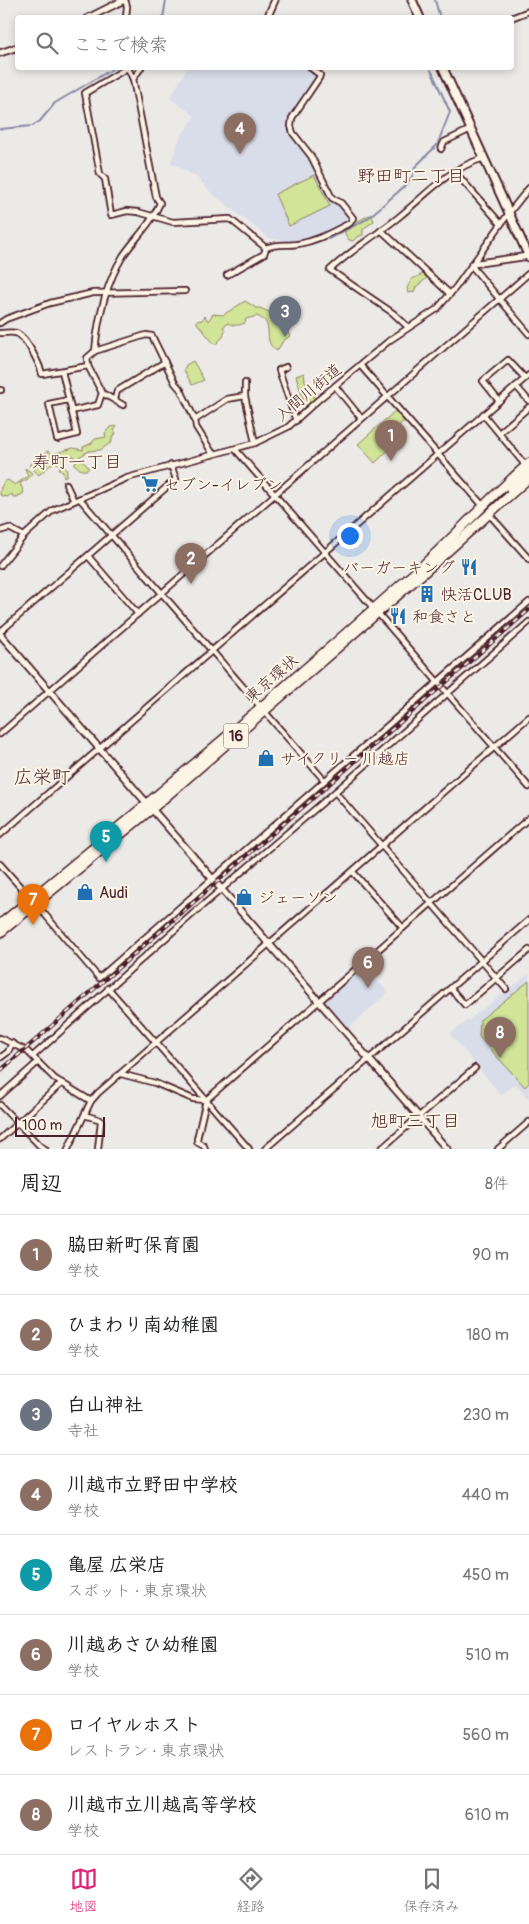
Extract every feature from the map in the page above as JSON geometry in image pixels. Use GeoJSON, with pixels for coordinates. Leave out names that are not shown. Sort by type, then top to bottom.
{"type":"FeatureCollection","features":[{"type":"Feature","properties":{"kind":"highway","name":"東京環状"},"geometry":{"type":"LineString","coordinates":[[0,933],[33,902],[150,806],[374,611],[528,466]]}},
{"type":"Feature","properties":{"kind":"highway","name":"東京環状"},"geometry":{"type":"LineString","coordinates":[[467,533],[528,466]]}},
{"type":"Feature","properties":{"kind":"highway","name":"東京環状"},"geometry":{"type":"LineString","coordinates":[[374,611],[427,570],[529,478]]}},
{"type":"Feature","properties":{"kind":"highway","name":"東京環状"},"geometry":{"type":"LineString","coordinates":[[0,924],[33,902]]}},
{"type":"Feature","properties":{"kind":"main road"},"geometry":{"type":"LineString","coordinates":[[412,0],[419,15]]}},
{"type":"Feature","properties":{"kind":"main road"},"geometry":{"type":"LineString","coordinates":[[444,70],[529,256]]}},
{"type":"Feature","properties":{"kind":"street"},"geometry":{"type":"LineString","coordinates":[[94,15],[124,0],[127,6],[126,15]]}},
{"type":"Feature","properties":{"kind":"street"},"geometry":{"type":"LineString","coordinates":[[269,15],[275,0]]}},
{"type":"Feature","properties":{"kind":"street"},"geometry":{"type":"LineString","coordinates":[[514,17],[529,11]]}},
{"type":"Feature","properties":{"kind":"street"},"geometry":{"type":"LineString","coordinates":[[0,53],[15,48]]}},
{"type":"Feature","properties":{"kind":"street"},"geometry":{"type":"LineString","coordinates":[[125,70],[85,93],[100,174],[104,179],[111,215],[127,211],[174,222],[230,219],[266,248]]}},
{"type":"Feature","properties":{"kind":"street"},"geometry":{"type":"LineString","coordinates":[[95,351],[97,327],[103,299],[123,256],[154,216],[160,203],[156,197],[129,70]]}},
{"type":"Feature","properties":{"kind":"street"},"geometry":{"type":"LineString","coordinates":[[132,79],[139,70]]}},
{"type":"Feature","properties":{"kind":"street"},"geometry":{"type":"LineString","coordinates":[[227,275],[261,256],[266,248],[275,244],[296,245],[318,240],[350,223],[353,218],[341,203],[332,198],[311,156],[293,133],[291,126],[292,118],[319,78],[320,75],[314,70]]}},
{"type":"Feature","properties":{"kind":"street"},"geometry":{"type":"LineString","coordinates":[[441,149],[444,142],[471,129]]}},
{"type":"Feature","properties":{"kind":"street"},"geometry":{"type":"LineString","coordinates":[[408,326],[393,313],[330,270],[348,253],[381,230],[443,178],[468,163],[484,158]]}},
{"type":"Feature","properties":{"kind":"street"},"geometry":{"type":"LineString","coordinates":[[454,172],[501,224]]}},
{"type":"Feature","properties":{"kind":"street","name":"入間川街道"},"geometry":{"type":"LineString","coordinates":[[0,566],[24,536],[53,510],[127,478],[255,443],[282,431],[296,421],[408,326],[432,314],[450,294],[529,188]]}},
{"type":"Feature","properties":{"kind":"street"},"geometry":{"type":"LineString","coordinates":[[381,230],[450,294]]}},
{"type":"Feature","properties":{"kind":"street"},"geometry":{"type":"LineString","coordinates":[[529,256],[472,264],[474,270],[529,334]]}},
{"type":"Feature","properties":{"kind":"street"},"geometry":{"type":"LineString","coordinates":[[0,734],[498,298],[528,274]]}},
{"type":"Feature","properties":{"kind":"street"},"geometry":{"type":"LineString","coordinates":[[0,323],[6,319],[57,301],[93,293],[185,291]]}},
{"type":"Feature","properties":{"kind":"street"},"geometry":{"type":"LineString","coordinates":[[0,333],[21,335],[39,363],[42,374],[88,366]]}},
{"type":"Feature","properties":{"kind":"street"},"geometry":{"type":"LineString","coordinates":[[123,405],[102,393],[88,366],[87,358],[95,351],[146,335],[152,336],[175,383],[181,390],[195,420],[196,427],[212,454]]}},
{"type":"Feature","properties":{"kind":"street"},"geometry":{"type":"LineString","coordinates":[[499,401],[483,381],[507,360],[524,378]]}},
{"type":"Feature","properties":{"kind":"street"},"geometry":{"type":"LineString","coordinates":[[115,399],[117,391],[165,362]]}},
{"type":"Feature","properties":{"kind":"street"},"geometry":{"type":"LineString","coordinates":[[360,365],[484,507]]}},
{"type":"Feature","properties":{"kind":"street"},"geometry":{"type":"LineString","coordinates":[[286,367],[279,370],[296,421]]}},
{"type":"Feature","properties":{"kind":"street"},"geometry":{"type":"LineString","coordinates":[[62,371],[76,434],[57,439],[49,404],[68,400]]}},
{"type":"Feature","properties":{"kind":"street"},"geometry":{"type":"LineString","coordinates":[[0,835],[529,374]]}},
{"type":"Feature","properties":{"kind":"street"},"geometry":{"type":"LineString","coordinates":[[245,383],[245,396],[255,443]]}},
{"type":"Feature","properties":{"kind":"street"},"geometry":{"type":"LineString","coordinates":[[335,386],[361,418]]}},
{"type":"Feature","properties":{"kind":"street"},"geometry":{"type":"LineString","coordinates":[[516,386],[529,401]]}},
{"type":"Feature","properties":{"kind":"street"},"geometry":{"type":"LineString","coordinates":[[71,411],[98,405],[102,393]]}},
{"type":"Feature","properties":{"kind":"street"},"geometry":{"type":"LineString","coordinates":[[195,420],[227,399],[245,396]]}},
{"type":"Feature","properties":{"kind":"street"},"geometry":{"type":"LineString","coordinates":[[499,434],[529,407]]}},
{"type":"Feature","properties":{"kind":"street"},"geometry":{"type":"LineString","coordinates":[[483,414],[528,466]]}},
{"type":"Feature","properties":{"kind":"street"},"geometry":{"type":"LineString","coordinates":[[235,449],[529,787]]}},
{"type":"Feature","properties":{"kind":"street"},"geometry":{"type":"LineString","coordinates":[[171,465],[176,479],[0,633],[222,889],[318,1003],[447,1149]]}},
{"type":"Feature","properties":{"kind":"street"},"geometry":{"type":"LineString","coordinates":[[66,484],[74,501]]}},
{"type":"Feature","properties":{"kind":"street"},"geometry":{"type":"LineString","coordinates":[[80,498],[324,780]]}},
{"type":"Feature","properties":{"kind":"street"},"geometry":{"type":"LineString","coordinates":[[489,514],[529,559]]}},
{"type":"Feature","properties":{"kind":"street"},"geometry":{"type":"LineString","coordinates":[[0,531],[9,528],[24,536]]}},
{"type":"Feature","properties":{"kind":"street"},"geometry":{"type":"LineString","coordinates":[[88,556],[138,614]]}},
{"type":"Feature","properties":{"kind":"street"},"geometry":{"type":"LineString","coordinates":[[0,864],[98,978],[529,602]]}},
{"type":"Feature","properties":{"kind":"street"},"geometry":{"type":"LineString","coordinates":[[33,1056],[108,988],[529,622]]}},
{"type":"Feature","properties":{"kind":"street"},"geometry":{"type":"LineString","coordinates":[[68,1149],[91,1101],[156,1042],[529,717]]}},
{"type":"Feature","properties":{"kind":"street"},"geometry":{"type":"LineString","coordinates":[[335,792],[506,989]]}},
{"type":"Feature","properties":{"kind":"street"},"geometry":{"type":"LineString","coordinates":[[205,1149],[197,1139],[206,1100],[529,818]]}},
{"type":"Feature","properties":{"kind":"street"},"geometry":{"type":"LineString","coordinates":[[353,872],[402,928]]}},
{"type":"Feature","properties":{"kind":"street"},"geometry":{"type":"LineString","coordinates":[[265,1149],[529,920]]}},
{"type":"Feature","properties":{"kind":"street"},"geometry":{"type":"LineString","coordinates":[[451,989],[465,1005],[529,950]]}},
{"type":"Feature","properties":{"kind":"street"},"geometry":{"type":"LineString","coordinates":[[108,988],[249,1149]]}},
{"type":"Feature","properties":{"kind":"street"},"geometry":{"type":"LineString","coordinates":[[0,1038],[33,1056],[55,1079],[91,1101]]}},
{"type":"Feature","properties":{"kind":"street"},"geometry":{"type":"LineString","coordinates":[[0,1058],[8,1052],[12,1043]]}},
{"type":"Feature","properties":{"kind":"street"},"geometry":{"type":"LineString","coordinates":[[0,1096],[38,1062]]}},
{"type":"Feature","properties":{"kind":"street"},"geometry":{"type":"LineString","coordinates":[[381,1149],[475,1068]]}},
{"type":"Feature","properties":{"kind":"street"},"geometry":{"type":"LineString","coordinates":[[121,1074],[155,1083],[194,1099],[206,1100]]}},
{"type":"Feature","properties":{"kind":"street"},"geometry":{"type":"LineString","coordinates":[[0,1139],[62,1083]]}},
{"type":"Feature","properties":{"kind":"street"},"geometry":{"type":"LineString","coordinates":[[0,1105],[38,1147],[45,1149]]}},
{"type":"Feature","properties":{"kind":"street"},"geometry":{"type":"LineString","coordinates":[[84,1115],[101,1121],[98,1149]]}},
{"type":"Feature","properties":{"kind":"street"},"geometry":{"type":"LineString","coordinates":[[498,1149],[529,1122]]}},
{"type":"Feature","properties":{"kind":"shaded area"},"geometry":{"type":"Polygon","coordinates":[[[186,70],[310,70],[315,74],[315,80],[290,117],[288,124],[292,134],[309,157],[331,200],[344,210],[349,218],[348,222],[315,239],[293,242],[269,238],[209,191],[198,178],[176,165],[170,164],[180,138],[195,116],[170,98],[186,70]]]}},
{"type":"Feature","properties":{"kind":"shaded area"},"geometry":{"type":"Polygon","coordinates":[[[364,965],[388,993],[345,1031],[320,1003],[364,965]]]}},
{"type":"Feature","properties":{"kind":"shaded area"},"geometry":{"type":"Polygon","coordinates":[[[529,974],[529,1099],[515,1083],[501,1095],[450,1034],[529,974]]]}},
{"type":"Feature","properties":{"kind":"green space"},"geometry":{"type":"Polygon","coordinates":[[[314,175],[330,206],[289,226],[275,194],[314,175]]]}},
{"type":"Feature","properties":{"kind":"green space"},"geometry":{"type":"Polygon","coordinates":[[[369,215],[372,216],[374,221],[363,229],[363,235],[353,241],[349,240],[345,234],[346,228],[369,215]]]}},
{"type":"Feature","properties":{"kind":"green space"},"geometry":{"type":"Polygon","coordinates":[[[423,274],[427,278],[416,287],[414,292],[408,293],[407,288],[412,279],[423,274]]]}},
{"type":"Feature","properties":{"kind":"green space"},"geometry":{"type":"Polygon","coordinates":[[[245,301],[256,308],[276,315],[290,336],[283,341],[277,351],[270,344],[265,321],[257,316],[246,319],[245,323],[239,325],[228,323],[223,327],[225,330],[223,337],[215,345],[197,323],[197,321],[202,320],[205,316],[208,321],[213,314],[223,315],[245,301]]]}},
{"type":"Feature","properties":{"kind":"green space"},"geometry":{"type":"Polygon","coordinates":[[[193,361],[204,380],[192,385],[184,370],[186,365],[193,361]]]}},
{"type":"Feature","properties":{"kind":"green space"},"geometry":{"type":"Polygon","coordinates":[[[304,373],[305,381],[315,399],[306,408],[296,376],[304,373]]]}},
{"type":"Feature","properties":{"kind":"green space"},"geometry":{"type":"Polygon","coordinates":[[[395,411],[404,421],[397,427],[404,435],[375,463],[358,444],[395,411]]]}},
{"type":"Feature","properties":{"kind":"green space"},"geometry":{"type":"Polygon","coordinates":[[[116,426],[114,430],[116,434],[112,437],[112,442],[100,450],[89,451],[79,457],[89,468],[87,470],[81,470],[74,464],[76,462],[74,456],[62,459],[67,472],[64,477],[63,472],[59,470],[60,466],[55,461],[39,475],[29,465],[37,460],[41,462],[47,451],[53,454],[73,448],[83,450],[83,447],[92,443],[95,439],[106,437],[105,433],[110,427],[116,426]]]}},
{"type":"Feature","properties":{"kind":"green space"},"geometry":{"type":"Polygon","coordinates":[[[25,468],[32,473],[28,479],[20,483],[24,493],[17,497],[13,497],[12,494],[7,497],[0,495],[4,482],[8,480],[15,485],[28,476],[25,468]]]}},
{"type":"Feature","properties":{"kind":"green space"},"geometry":{"type":"Polygon","coordinates":[[[529,981],[529,1083],[525,1087],[479,1037],[480,1020],[529,981]]]}},
{"type":"Feature","properties":{"kind":"waterway"},"geometry":{"type":"LineString","coordinates":[[164,15],[166,0]]}},
{"type":"Feature","properties":{"kind":"waterway"},"geometry":{"type":"LineString","coordinates":[[435,0],[439,15]]}},
{"type":"Feature","properties":{"kind":"waterway"},"geometry":{"type":"LineString","coordinates":[[0,129],[32,126],[40,121],[55,103],[111,70]]}},
{"type":"Feature","properties":{"kind":"waterway"},"geometry":{"type":"LineString","coordinates":[[328,239],[367,219],[406,185],[413,175],[415,167],[437,145],[450,112],[431,70]]}},
{"type":"Feature","properties":{"kind":"railway"},"geometry":{"type":"LineString","coordinates":[[0,1071],[529,610]]}},
{"type":"Feature","properties":{"kind":"place","name":"川越市立野田中学校"},"geometry":{"type":"Point","coordinates":[240,154]}},
{"type":"Feature","properties":{"kind":"place","name":"白山神社"},"geometry":{"type":"Point","coordinates":[285,337]}},
{"type":"Feature","properties":{"kind":"place","name":"脇田新町保育園"},"geometry":{"type":"Point","coordinates":[391,461]}},
{"type":"Feature","properties":{"kind":"place","name":"セブン-イレブン"},"geometry":{"type":"Point","coordinates":[150,484]}},
{"type":"Feature","properties":{"kind":"place","name":"バーガーキング"},"geometry":{"type":"Point","coordinates":[469,567]}},
{"type":"Feature","properties":{"kind":"place","name":"ひまわり南幼稚園"},"geometry":{"type":"Point","coordinates":[191,584]}},
{"type":"Feature","properties":{"kind":"place","name":"快活CLUB"},"geometry":{"type":"Point","coordinates":[427,594]}},
{"type":"Feature","properties":{"kind":"place","name":"和食さと"},"geometry":{"type":"Point","coordinates":[398,616]}},
{"type":"Feature","properties":{"kind":"place","name":"サイクリー 川越店"},"geometry":{"type":"Point","coordinates":[266,758]}},
{"type":"Feature","properties":{"kind":"place","name":"亀屋 広栄店"},"geometry":{"type":"Point","coordinates":[106,862]}},
{"type":"Feature","properties":{"kind":"place","name":"Audi"},"geometry":{"type":"Point","coordinates":[85,892]}},
{"type":"Feature","properties":{"kind":"place","name":"ジェーソン"},"geometry":{"type":"Point","coordinates":[244,897]}},
{"type":"Feature","properties":{"kind":"place","name":"ロイヤルホスト"},"geometry":{"type":"Point","coordinates":[33,925]}},
{"type":"Feature","properties":{"kind":"place","name":"川越あさひ幼稚園"},"geometry":{"type":"Point","coordinates":[368,988]}},
{"type":"Feature","properties":{"kind":"place","name":"川越市立川越高等学校"},"geometry":{"type":"Point","coordinates":[500,1058]}},
{"type":"Feature","properties":{"kind":"district","name":"野田町二丁目"},"geometry":{"type":"Point","coordinates":[411,176]}},
{"type":"Feature","properties":{"kind":"district","name":"寿町一丁目"},"geometry":{"type":"Point","coordinates":[77,462]}},
{"type":"Feature","properties":{"kind":"district","name":"広栄町"},"geometry":{"type":"Point","coordinates":[42,776]}},
{"type":"Feature","properties":{"kind":"district","name":"旭町三丁目"},"geometry":{"type":"Point","coordinates":[415,1121]}}]}
